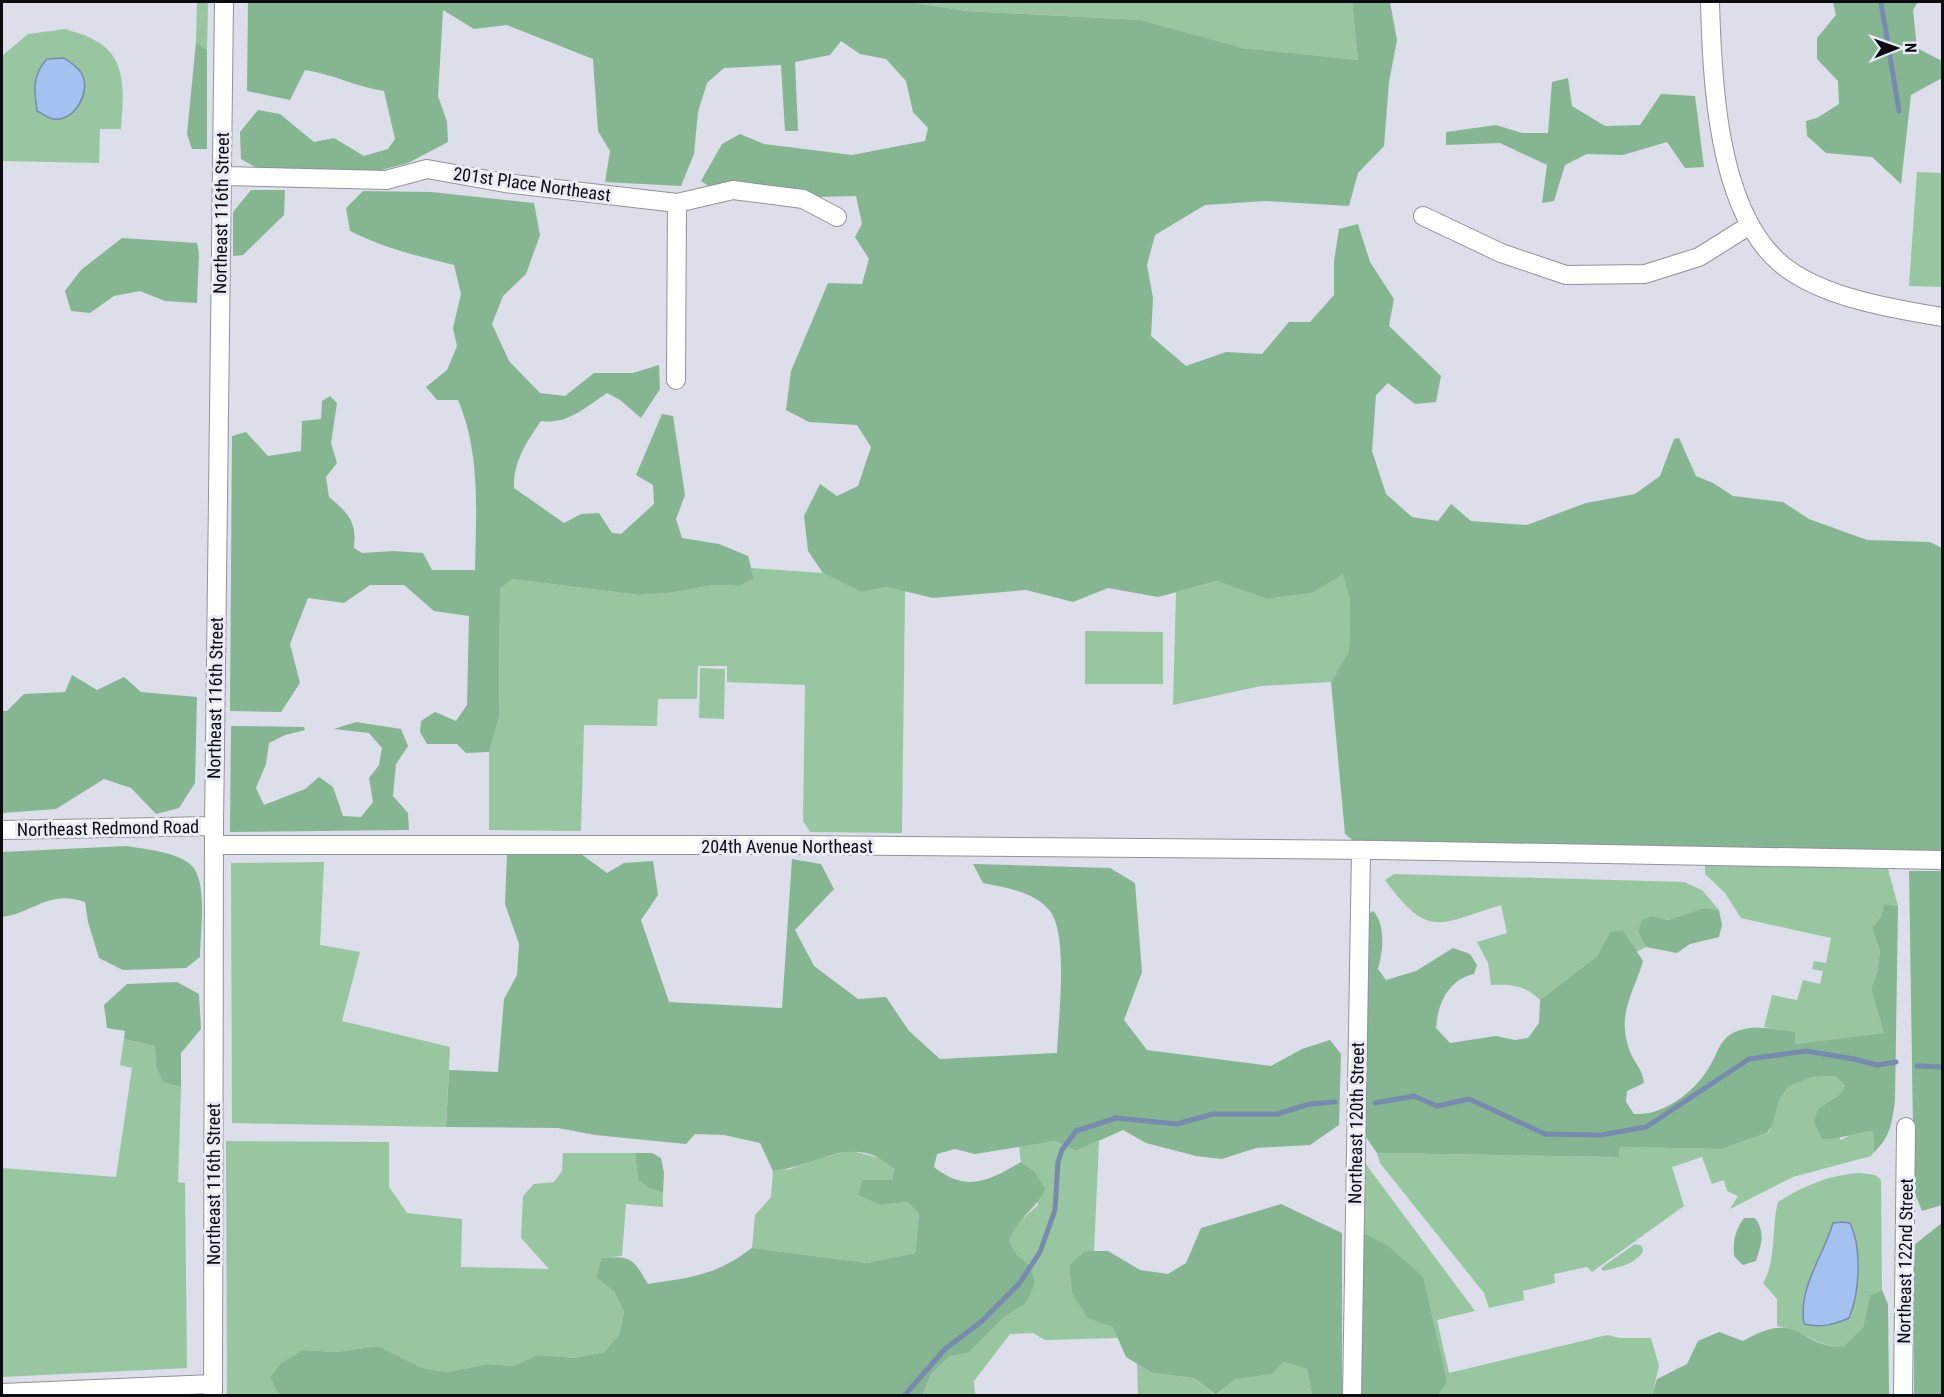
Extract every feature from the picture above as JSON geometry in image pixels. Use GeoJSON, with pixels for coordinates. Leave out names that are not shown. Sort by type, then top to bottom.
{"type":"FeatureCollection","features":[{"type":"Feature","properties":{"kind":"street","name":"Northeast 116th Street"},"geometry":{"type":"LineString","coordinates":[[212,1390],[213,826],[224,2]]}},
{"type":"Feature","properties":{"kind":"street"},"geometry":{"type":"LineString","coordinates":[[1710,2],[1712,70],[1723,154],[1750,225],[1780,263],[1821,287],[1884,307],[1942,317]]}},
{"type":"Feature","properties":{"kind":"street","name":"201st Place Northeast"},"geometry":{"type":"LineString","coordinates":[[222,176],[387,180],[427,169],[505,183],[677,203],[733,190],[803,200],[837,217]]}},
{"type":"Feature","properties":{"kind":"street"},"geometry":{"type":"LineString","coordinates":[[676,380],[677,203]]}},
{"type":"Feature","properties":{"kind":"street"},"geometry":{"type":"LineString","coordinates":[[1423,216],[1501,253],[1566,275],[1645,274],[1699,257],[1750,225]]}},
{"type":"Feature","properties":{"kind":"street","name":"Northeast Redmond Road"},"geometry":{"type":"LineString","coordinates":[[2,830],[213,826]]}},
{"type":"Feature","properties":{"kind":"street","name":"204th Avenue Northeast"},"geometry":{"type":"LineString","coordinates":[[214,845],[769,845],[1360,850],[1942,860]]}},
{"type":"Feature","properties":{"kind":"street","name":"Northeast 120th Street"},"geometry":{"type":"LineString","coordinates":[[1352,1395],[1360,850]]}},
{"type":"Feature","properties":{"kind":"street","name":"Northeast 122nd Street"},"geometry":{"type":"LineString","coordinates":[[1903,1395],[1906,1127]]}},
{"type":"Feature","properties":{"kind":"street"},"geometry":{"type":"LineString","coordinates":[[2,1393],[212,1390]]}},
{"type":"Feature","properties":{"kind":"green space"},"geometry":{"type":"Polygon","coordinates":[[[197,2],[208,2],[207,50],[196,42],[197,2]]]}},
{"type":"Feature","properties":{"kind":"green space"},"geometry":{"type":"Polygon","coordinates":[[[248,2],[910,2],[966,11],[1141,20],[1243,48],[1358,60],[1352,2],[1390,2],[1397,40],[1389,82],[1384,146],[1358,173],[1349,206],[1266,201],[1205,205],[1155,235],[1147,265],[1153,298],[1151,336],[1186,366],[1226,352],[1262,354],[1289,322],[1310,322],[1334,295],[1334,261],[1339,229],[1358,224],[1370,262],[1394,299],[1389,326],[1441,376],[1436,402],[1415,404],[1388,383],[1376,395],[1372,451],[1386,494],[1412,517],[1438,521],[1451,504],[1471,521],[1527,525],[1586,503],[1635,494],[1660,476],[1674,439],[1679,438],[1696,476],[1713,483],[1733,496],[1783,502],[1809,519],[1867,540],[1930,542],[1942,548],[1942,853],[1357,844],[1345,834],[1331,682],[1349,651],[1350,601],[1343,574],[1312,593],[1267,599],[1217,581],[1158,597],[1108,588],[1073,602],[1026,590],[933,598],[887,587],[861,592],[823,573],[808,551],[804,516],[820,484],[837,496],[858,486],[871,447],[857,425],[809,422],[786,410],[791,371],[828,283],[862,284],[869,259],[855,237],[862,224],[856,196],[819,197],[799,190],[710,187],[701,181],[722,144],[740,134],[764,144],[852,155],[925,141],[928,128],[913,112],[906,81],[886,59],[860,54],[841,41],[830,55],[795,62],[798,131],[785,131],[781,65],[724,68],[707,83],[698,112],[694,154],[681,186],[605,182],[610,151],[598,131],[593,59],[507,25],[474,29],[443,10],[438,96],[447,122],[448,142],[408,163],[370,173],[257,168],[241,159],[240,132],[258,110],[280,114],[314,142],[334,138],[364,156],[388,149],[395,139],[384,91],[305,70],[290,100],[247,91],[248,2]]]}},
{"type":"Feature","properties":{"kind":"green space"},"geometry":{"type":"Polygon","coordinates":[[[910,2],[1352,2],[1358,60],[1243,48],[1141,20],[966,11],[910,2]]]}},
{"type":"Feature","properties":{"kind":"green space"},"geometry":{"type":"Polygon","coordinates":[[[1833,2],[1918,2],[1913,10],[1917,48],[1942,61],[1942,78],[1911,95],[1901,184],[1872,157],[1826,153],[1807,136],[1806,121],[1817,118],[1839,104],[1838,81],[1817,59],[1817,38],[1836,15],[1833,2]]]}},
{"type":"Feature","properties":{"kind":"green space"},"geometry":{"type":"Polygon","coordinates":[[[66,29],[96,41],[114,58],[122,80],[121,129],[100,129],[99,163],[2,161],[2,56],[28,34],[66,29]]]}},
{"type":"Feature","properties":{"kind":"green space"},"geometry":{"type":"Polygon","coordinates":[[[196,42],[207,50],[207,149],[192,149],[187,134],[196,42]]]}},
{"type":"Feature","properties":{"kind":"green space"},"geometry":{"type":"Polygon","coordinates":[[[1568,78],[1572,106],[1605,126],[1640,125],[1661,94],[1695,96],[1704,167],[1685,168],[1667,142],[1623,155],[1587,154],[1565,165],[1554,201],[1542,203],[1547,165],[1500,143],[1446,145],[1446,132],[1496,125],[1522,133],[1548,133],[1552,82],[1568,78]]]}},
{"type":"Feature","properties":{"kind":"green space"},"geometry":{"type":"Polygon","coordinates":[[[1917,172],[1942,173],[1942,287],[1909,286],[1917,172]]]}},
{"type":"Feature","properties":{"kind":"green space"},"geometry":{"type":"Polygon","coordinates":[[[251,190],[285,190],[284,215],[243,255],[233,256],[233,212],[251,190]]]}},
{"type":"Feature","properties":{"kind":"green space"},"geometry":{"type":"Polygon","coordinates":[[[363,191],[431,192],[534,203],[540,235],[526,274],[503,296],[492,324],[509,361],[540,393],[565,396],[594,373],[633,373],[659,365],[660,389],[641,418],[620,400],[607,393],[568,418],[550,422],[541,421],[518,461],[514,488],[564,523],[581,514],[599,513],[612,533],[621,534],[654,504],[653,485],[636,475],[662,414],[673,416],[685,495],[676,519],[682,538],[719,544],[748,556],[754,579],[739,586],[713,585],[669,593],[639,595],[512,579],[500,589],[499,718],[489,752],[466,753],[457,744],[427,744],[420,732],[421,721],[435,712],[456,721],[467,705],[469,616],[434,611],[404,585],[370,585],[344,603],[308,598],[290,644],[300,683],[281,712],[230,711],[232,436],[246,432],[268,456],[301,451],[302,421],[321,419],[322,401],[330,396],[337,403],[331,443],[337,463],[326,477],[329,497],[350,518],[354,531],[354,548],[362,553],[394,551],[423,553],[432,570],[475,570],[476,484],[465,420],[458,400],[437,400],[426,387],[447,370],[457,346],[453,328],[461,294],[454,265],[388,247],[350,231],[346,208],[363,191]]]}},
{"type":"Feature","properties":{"kind":"green space"},"geometry":{"type":"Polygon","coordinates":[[[122,238],[197,243],[199,253],[197,303],[165,301],[140,291],[114,296],[90,313],[71,311],[65,291],[81,270],[122,238]]]}},
{"type":"Feature","properties":{"kind":"green space"},"geometry":{"type":"Polygon","coordinates":[[[751,568],[823,573],[861,592],[887,587],[905,591],[902,833],[810,832],[803,821],[805,685],[727,682],[727,666],[698,666],[697,699],[658,699],[657,726],[584,725],[581,831],[489,830],[489,752],[499,718],[500,589],[512,579],[639,595],[669,593],[713,585],[739,586],[754,579],[751,568]]]}},
{"type":"Feature","properties":{"kind":"green space"},"geometry":{"type":"Polygon","coordinates":[[[1343,573],[1350,601],[1349,651],[1331,682],[1261,686],[1173,705],[1176,592],[1218,581],[1267,599],[1312,593],[1343,573]]]}},
{"type":"Feature","properties":{"kind":"green space"},"geometry":{"type":"Polygon","coordinates":[[[1085,631],[1163,632],[1163,684],[1085,684],[1085,631]]]}},
{"type":"Feature","properties":{"kind":"green space"},"geometry":{"type":"Polygon","coordinates":[[[700,668],[725,669],[724,719],[699,718],[700,668]]]}},
{"type":"Feature","properties":{"kind":"green space"},"geometry":{"type":"Polygon","coordinates":[[[72,675],[97,690],[124,677],[141,692],[197,697],[195,783],[179,808],[156,814],[131,788],[104,779],[56,809],[2,813],[2,711],[7,711],[24,694],[65,692],[72,675]]]}},
{"type":"Feature","properties":{"kind":"green space"},"geometry":{"type":"Polygon","coordinates":[[[356,722],[401,729],[408,746],[396,764],[393,796],[408,813],[409,830],[230,832],[231,726],[304,727],[305,730],[285,735],[269,743],[266,764],[256,788],[264,805],[305,789],[319,777],[333,787],[343,816],[361,817],[373,802],[369,778],[379,765],[382,748],[369,733],[334,729],[356,722]]]}},
{"type":"Feature","properties":{"kind":"green space"},"geometry":{"type":"Polygon","coordinates":[[[126,846],[179,857],[192,866],[197,874],[202,896],[200,957],[186,968],[123,970],[99,958],[88,922],[85,902],[61,898],[2,917],[2,852],[126,846]]]}},
{"type":"Feature","properties":{"kind":"green space"},"geometry":{"type":"Polygon","coordinates":[[[507,854],[581,854],[607,873],[624,863],[653,861],[658,895],[641,920],[669,1002],[782,1008],[792,859],[821,864],[834,889],[795,930],[814,966],[858,999],[886,997],[909,1031],[940,1059],[1057,1053],[1061,958],[1056,923],[1050,911],[1036,899],[1019,891],[983,883],[973,864],[1110,868],[1135,883],[1142,972],[1124,1020],[1147,1050],[1271,1066],[1302,1049],[1330,1040],[1341,1054],[1339,1125],[1310,1145],[1256,1148],[1222,1159],[1196,1156],[1146,1143],[1123,1130],[1076,1151],[1055,1141],[975,1154],[955,1149],[937,1154],[934,1167],[957,1180],[967,1182],[988,1179],[1021,1162],[1034,1171],[1045,1189],[1016,1227],[1009,1242],[1017,1255],[1030,1265],[1035,1283],[1026,1303],[1003,1318],[968,1353],[950,1356],[931,1374],[923,1395],[279,1395],[270,1378],[280,1364],[303,1350],[336,1352],[378,1346],[422,1368],[448,1372],[487,1364],[514,1366],[538,1355],[575,1358],[604,1352],[619,1335],[624,1312],[614,1291],[596,1278],[601,1258],[619,1257],[630,1260],[648,1284],[703,1274],[726,1264],[752,1248],[867,1263],[915,1253],[919,1214],[907,1202],[881,1205],[859,1195],[862,1180],[892,1180],[894,1169],[879,1158],[864,1153],[834,1154],[773,1171],[760,1143],[724,1135],[695,1134],[686,1144],[595,1135],[558,1128],[446,1127],[449,1070],[498,1072],[504,999],[517,975],[519,944],[505,904],[507,854]]]}},
{"type":"Feature","properties":{"kind":"green space"},"geometry":{"type":"Polygon","coordinates":[[[324,862],[320,945],[360,952],[342,1021],[450,1047],[446,1127],[232,1123],[231,863],[324,862]]]}},
{"type":"Feature","properties":{"kind":"green space"},"geometry":{"type":"Polygon","coordinates":[[[1705,864],[1888,869],[1898,906],[1884,904],[1881,917],[1872,928],[1880,952],[1877,973],[1871,988],[1885,1033],[1795,1044],[1794,1032],[1764,1027],[1772,995],[1797,1000],[1803,980],[1820,984],[1823,971],[1812,969],[1814,961],[1826,963],[1831,938],[1741,918],[1725,893],[1705,874],[1705,864]]]}},
{"type":"Feature","properties":{"kind":"green space"},"geometry":{"type":"Polygon","coordinates":[[[1909,871],[1942,871],[1942,1205],[1922,1211],[1914,1191],[1909,871]]]}},
{"type":"Feature","properties":{"kind":"green space"},"geometry":{"type":"Polygon","coordinates":[[[1394,874],[1684,882],[1702,890],[1719,910],[1704,908],[1668,920],[1652,916],[1638,932],[1646,947],[1636,952],[1630,942],[1610,932],[1597,956],[1540,1000],[1529,991],[1517,986],[1491,985],[1488,963],[1477,942],[1507,933],[1501,905],[1448,921],[1436,922],[1424,919],[1400,899],[1385,880],[1394,874]]]}},
{"type":"Feature","properties":{"kind":"green space"},"geometry":{"type":"Polygon","coordinates":[[[1884,904],[1898,906],[1895,1100],[1892,1122],[1884,1140],[1874,1152],[1873,1131],[1822,1139],[1814,1122],[1818,1109],[1839,1095],[1845,1086],[1835,1076],[1812,1077],[1788,1087],[1779,1101],[1773,1124],[1767,1133],[1722,1149],[1620,1147],[1619,1157],[1377,1153],[1361,1130],[1369,914],[1373,911],[1382,931],[1378,969],[1386,980],[1416,971],[1453,948],[1470,954],[1477,965],[1474,974],[1457,981],[1451,987],[1439,1010],[1436,1028],[1450,1043],[1496,1036],[1515,1040],[1528,1038],[1539,1023],[1540,1000],[1597,956],[1610,932],[1623,930],[1643,961],[1628,1004],[1625,1025],[1629,1049],[1642,1074],[1644,1083],[1627,1091],[1626,1102],[1634,1114],[1657,1111],[1689,1092],[1705,1074],[1724,1040],[1738,1031],[1762,1028],[1795,1032],[1795,1044],[1884,1033],[1871,988],[1877,973],[1880,952],[1872,928],[1881,917],[1884,904]]]}},
{"type":"Feature","properties":{"kind":"green space"},"geometry":{"type":"Polygon","coordinates":[[[1704,908],[1719,910],[1722,925],[1719,937],[1690,944],[1677,953],[1646,947],[1638,932],[1642,920],[1652,916],[1668,920],[1704,908]]]}},
{"type":"Feature","properties":{"kind":"green space"},"geometry":{"type":"Polygon","coordinates":[[[177,982],[199,994],[201,1029],[181,1053],[181,1087],[163,1082],[156,1067],[155,1046],[124,1039],[125,1031],[107,1028],[104,1005],[127,984],[177,982]]]}},
{"type":"Feature","properties":{"kind":"green space"},"geometry":{"type":"Polygon","coordinates":[[[124,1039],[155,1046],[156,1067],[163,1082],[181,1087],[178,1182],[185,1183],[187,1368],[2,1377],[2,1168],[116,1177],[132,1068],[120,1065],[124,1039]]]}},
{"type":"Feature","properties":{"kind":"green space"},"geometry":{"type":"Polygon","coordinates":[[[1835,1076],[1845,1086],[1839,1095],[1818,1109],[1841,1140],[1855,1132],[1873,1131],[1874,1152],[1871,1156],[1793,1177],[1730,1209],[1738,1196],[1727,1191],[1724,1180],[1712,1184],[1702,1157],[1672,1167],[1684,1206],[1592,1272],[1587,1267],[1554,1274],[1555,1283],[1523,1291],[1524,1300],[1489,1308],[1484,1293],[1380,1163],[1377,1153],[1619,1157],[1620,1147],[1722,1149],[1768,1133],[1773,1124],[1779,1101],[1788,1087],[1812,1077],[1835,1076]]]}},
{"type":"Feature","properties":{"kind":"green space"},"geometry":{"type":"Polygon","coordinates":[[[226,1141],[389,1142],[389,1187],[407,1213],[462,1219],[461,1267],[549,1269],[521,1238],[523,1196],[534,1184],[554,1182],[562,1171],[563,1153],[635,1153],[638,1180],[649,1188],[663,1193],[663,1207],[626,1204],[622,1256],[601,1258],[596,1278],[614,1291],[624,1312],[619,1335],[604,1352],[575,1358],[538,1355],[514,1366],[487,1364],[448,1372],[422,1368],[378,1346],[336,1352],[303,1350],[270,1378],[279,1395],[227,1395],[226,1141]]]}},
{"type":"Feature","properties":{"kind":"green space"},"geometry":{"type":"Polygon","coordinates":[[[1055,1141],[1076,1151],[1099,1141],[1094,1251],[1085,1251],[1069,1267],[1072,1293],[1113,1326],[1118,1338],[1045,1340],[1033,1333],[1010,1334],[974,1381],[975,1395],[923,1396],[931,1374],[950,1356],[968,1353],[1003,1318],[1026,1303],[1030,1265],[1017,1255],[1009,1242],[1012,1228],[1038,1205],[1034,1171],[1021,1162],[1019,1145],[1055,1141]]]}},
{"type":"Feature","properties":{"kind":"green space"},"geometry":{"type":"Polygon","coordinates":[[[852,1151],[884,1159],[894,1169],[892,1180],[862,1180],[881,1205],[907,1202],[919,1214],[915,1253],[867,1263],[752,1248],[755,1215],[771,1197],[773,1171],[791,1169],[813,1159],[852,1151]]]}},
{"type":"Feature","properties":{"kind":"green space"},"geometry":{"type":"Polygon","coordinates":[[[635,1153],[652,1153],[661,1158],[664,1173],[663,1193],[649,1188],[638,1180],[635,1153]]]}},
{"type":"Feature","properties":{"kind":"green space"},"geometry":{"type":"Polygon","coordinates":[[[1365,1163],[1475,1311],[1437,1320],[1449,1373],[1607,1335],[1620,1338],[1651,1338],[1659,1366],[1652,1395],[1438,1395],[1447,1382],[1361,1232],[1365,1163]]]}},
{"type":"Feature","properties":{"kind":"green space"},"geometry":{"type":"Polygon","coordinates":[[[1860,1173],[1875,1175],[1881,1180],[1882,1290],[1870,1295],[1863,1327],[1843,1347],[1834,1346],[1777,1326],[1777,1299],[1763,1283],[1772,1254],[1778,1202],[1817,1182],[1860,1173]]]}},
{"type":"Feature","properties":{"kind":"green space"},"geometry":{"type":"Polygon","coordinates":[[[1281,1204],[1342,1233],[1342,1395],[1312,1395],[1307,1369],[1284,1362],[1272,1374],[1235,1379],[1216,1395],[1194,1378],[1152,1373],[1126,1357],[1113,1327],[1088,1318],[1072,1293],[1069,1266],[1085,1251],[1108,1251],[1140,1270],[1168,1274],[1186,1263],[1201,1228],[1281,1204]]]}},
{"type":"Feature","properties":{"kind":"green space"},"geometry":{"type":"Polygon","coordinates":[[[1744,1218],[1755,1218],[1762,1239],[1756,1261],[1743,1265],[1734,1256],[1734,1245],[1735,1236],[1744,1218]]]}},
{"type":"Feature","properties":{"kind":"green space"},"geometry":{"type":"Polygon","coordinates":[[[1942,1223],[1942,1395],[1914,1395],[1914,1245],[1942,1223]]]}},
{"type":"Feature","properties":{"kind":"green space"},"geometry":{"type":"Polygon","coordinates":[[[1361,1232],[1388,1246],[1423,1277],[1447,1382],[1438,1395],[1360,1396],[1361,1232]]]}},
{"type":"Feature","properties":{"kind":"green space"},"geometry":{"type":"Polygon","coordinates":[[[1635,1244],[1642,1246],[1643,1252],[1635,1260],[1603,1271],[1601,1268],[1635,1244]]]}},
{"type":"Feature","properties":{"kind":"green space"},"geometry":{"type":"Polygon","coordinates":[[[1882,1290],[1888,1304],[1889,1395],[1652,1395],[1657,1379],[1687,1364],[1698,1341],[1719,1332],[1743,1341],[1762,1332],[1788,1328],[1816,1341],[1843,1347],[1863,1327],[1870,1295],[1882,1290]]]}},
{"type":"Feature","properties":{"kind":"green space"},"geometry":{"type":"Polygon","coordinates":[[[1284,1362],[1307,1369],[1312,1395],[1216,1396],[1235,1378],[1272,1374],[1284,1362]]]}},
{"type":"Feature","properties":{"kind":"green space"},"geometry":{"type":"Polygon","coordinates":[[[1137,1364],[1152,1373],[1194,1378],[1215,1395],[1138,1395],[1137,1364]]]}},
{"type":"Feature","properties":{"kind":"water"},"geometry":{"type":"Polygon","coordinates":[[[64,58],[82,74],[83,97],[68,116],[62,119],[52,119],[37,111],[36,77],[47,59],[64,58]]]}},
{"type":"Feature","properties":{"kind":"water"},"geometry":{"type":"Polygon","coordinates":[[[1833,1223],[1850,1223],[1858,1257],[1857,1283],[1849,1318],[1827,1325],[1804,1324],[1803,1310],[1808,1285],[1833,1223]]]}},
{"type":"Feature","properties":{"kind":"waterway"},"geometry":{"type":"LineString","coordinates":[[1881,2],[1899,111]]}},
{"type":"Feature","properties":{"kind":"waterway"},"geometry":{"type":"LineString","coordinates":[[1375,1103],[1414,1096],[1437,1106],[1469,1099],[1545,1134],[1601,1135],[1646,1127],[1749,1059],[1806,1051],[1877,1065],[1896,1062]]}},
{"type":"Feature","properties":{"kind":"waterway"},"geometry":{"type":"LineString","coordinates":[[1917,1066],[1942,1067]]}},
{"type":"Feature","properties":{"kind":"waterway"},"geometry":{"type":"LineString","coordinates":[[904,1396],[945,1349],[982,1321],[1019,1284],[1040,1252],[1055,1210],[1058,1162],[1062,1150],[1076,1131],[1116,1118],[1177,1124],[1213,1114],[1277,1114],[1310,1104],[1335,1102]]}}]}
